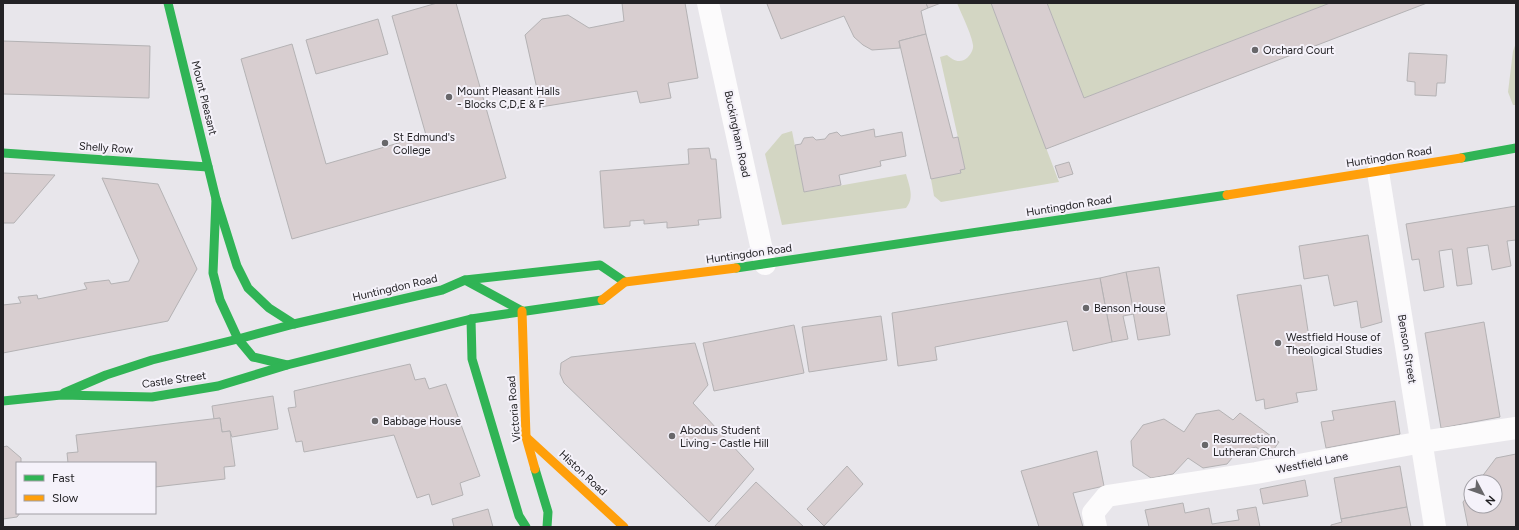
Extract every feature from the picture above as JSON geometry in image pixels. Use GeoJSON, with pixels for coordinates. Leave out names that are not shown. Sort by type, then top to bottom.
{"type":"FeatureCollection","features":[{"type":"Feature","properties":{"kind":"main road","name":"Mount Pleasant"},"geometry":{"type":"LineString","coordinates":[[168,3],[216,199],[237,266],[248,288],[269,308],[294,324]]}},
{"type":"Feature","properties":{"kind":"main road","name":"Huntingdon Road"},"geometry":{"type":"LineString","coordinates":[[238,339],[294,324],[442,290],[465,280],[600,265],[625,282],[765,264],[1378,172],[1516,148]]}},
{"type":"Feature","properties":{"kind":"main road","name":"Shelly Row"},"geometry":{"type":"LineString","coordinates":[[3,153],[208,167]]}},
{"type":"Feature","properties":{"kind":"main road","name":"Mount Pleasant"},"geometry":{"type":"LineString","coordinates":[[216,199],[213,273],[220,300],[238,339],[253,357],[287,365]]}},
{"type":"Feature","properties":{"kind":"main road"},"geometry":{"type":"LineString","coordinates":[[471,318],[511,275]]}},
{"type":"Feature","properties":{"kind":"main road"},"geometry":{"type":"LineString","coordinates":[[465,280],[497,290],[522,311]]}},
{"type":"Feature","properties":{"kind":"main road"},"geometry":{"type":"LineString","coordinates":[[287,365],[471,318],[602,300],[625,282]]}},
{"type":"Feature","properties":{"kind":"main road","name":"Victoria Road"},"geometry":{"type":"LineString","coordinates":[[522,311],[526,437],[548,512],[547,527]]}},
{"type":"Feature","properties":{"kind":"main road","name":"Victoria Road"},"geometry":{"type":"LineString","coordinates":[[471,318],[472,359],[519,516],[526,527]]}},
{"type":"Feature","properties":{"kind":"main road","name":"Castle Street"},"geometry":{"type":"LineString","coordinates":[[61,395],[112,372],[152,360],[238,339]]}},
{"type":"Feature","properties":{"kind":"main road","name":"Castle Street"},"geometry":{"type":"LineString","coordinates":[[3,401],[61,395],[152,397],[218,386],[287,365]]}},
{"type":"Feature","properties":{"kind":"main road","name":"Histon Road"},"geometry":{"type":"LineString","coordinates":[[526,437],[624,527]]}},
{"type":"Feature","properties":{"kind":"street","name":"Buckingham Road"},"geometry":{"type":"LineString","coordinates":[[708,3],[765,264]]}},
{"type":"Feature","properties":{"kind":"street","name":"Benson Street"},"geometry":{"type":"LineString","coordinates":[[1378,172],[1435,527]]}},
{"type":"Feature","properties":{"kind":"street","name":"Westfield Lane"},"geometry":{"type":"LineString","coordinates":[[1096,527],[1093,513],[1107,496],[1256,474],[1422,442],[1516,428]]}},
{"type":"Feature","properties":{"kind":"green space"},"geometry":{"type":"Polygon","coordinates":[[[957,3],[991,3],[1059,182],[941,202],[934,196],[931,179],[960,173],[960,170],[965,169],[940,57],[947,55],[955,60],[961,61],[968,58],[973,49],[971,36],[957,3]]]}},
{"type":"Feature","properties":{"kind":"green space"},"geometry":{"type":"Polygon","coordinates":[[[1047,3],[1330,3],[1084,98],[1047,3]]]}},
{"type":"Feature","properties":{"kind":"green space"},"geometry":{"type":"Polygon","coordinates":[[[1516,43],[1516,105],[1513,105],[1508,92],[1513,51],[1516,43]]]}},
{"type":"Feature","properties":{"kind":"green space"},"geometry":{"type":"Polygon","coordinates":[[[792,131],[804,192],[906,174],[911,196],[909,204],[906,208],[782,225],[765,154],[782,134],[792,131]]]}},
{"type":"Feature","properties":{"kind":"building","name":"Mount Pleasant Halls - Blocks C,D,E & F"},"geometry":{"type":"Polygon","coordinates":[[[437,3],[456,3],[506,178],[292,239],[241,59],[292,44],[326,164],[426,135],[392,16],[437,3]]]}},
{"type":"Feature","properties":{"kind":"building"},"geometry":{"type":"Polygon","coordinates":[[[622,3],[685,3],[698,78],[668,83],[671,98],[640,103],[637,91],[541,107],[525,35],[542,19],[568,15],[589,28],[624,21],[622,3]]]}},
{"type":"Feature","properties":{"kind":"building"},"geometry":{"type":"Polygon","coordinates":[[[926,3],[928,8],[921,11],[926,34],[899,41],[900,48],[872,50],[863,45],[854,37],[844,16],[781,39],[767,4],[926,3]]]}},
{"type":"Feature","properties":{"kind":"building"},"geometry":{"type":"Polygon","coordinates":[[[926,3],[941,3],[928,8],[926,3]]]}},
{"type":"Feature","properties":{"kind":"building","name":"Orchard Court"},"geometry":{"type":"Polygon","coordinates":[[[991,3],[1047,3],[1084,98],[1330,3],[1427,3],[1046,149],[991,3]]]}},
{"type":"Feature","properties":{"kind":"building"},"geometry":{"type":"Polygon","coordinates":[[[378,19],[388,54],[316,74],[306,40],[378,19]]]}},
{"type":"Feature","properties":{"kind":"building"},"geometry":{"type":"Polygon","coordinates":[[[926,34],[953,138],[958,137],[965,169],[960,170],[961,173],[931,179],[899,41],[926,34]]]}},
{"type":"Feature","properties":{"kind":"building"},"geometry":{"type":"Polygon","coordinates":[[[3,41],[150,46],[149,98],[3,94],[3,41]]]}},
{"type":"Feature","properties":{"kind":"building"},"geometry":{"type":"Polygon","coordinates":[[[1409,53],[1447,55],[1445,83],[1437,83],[1436,96],[1415,95],[1415,82],[1407,81],[1409,53]]]}},
{"type":"Feature","properties":{"kind":"building"},"geometry":{"type":"Polygon","coordinates":[[[874,129],[875,137],[902,132],[906,156],[880,161],[881,166],[839,175],[841,185],[804,192],[795,145],[801,144],[804,138],[813,137],[816,140],[825,139],[829,134],[837,132],[841,136],[874,129]]]}},
{"type":"Feature","properties":{"kind":"building"},"geometry":{"type":"Polygon","coordinates":[[[709,148],[711,159],[716,159],[721,218],[698,220],[699,225],[667,228],[667,222],[644,224],[644,220],[630,221],[630,226],[604,228],[600,171],[689,164],[688,149],[709,148]]]}},
{"type":"Feature","properties":{"kind":"building"},"geometry":{"type":"Polygon","coordinates":[[[1069,162],[1073,174],[1059,178],[1055,166],[1069,162]]]}},
{"type":"Feature","properties":{"kind":"building"},"geometry":{"type":"Polygon","coordinates":[[[3,173],[55,175],[14,223],[3,223],[3,173]]]}},
{"type":"Feature","properties":{"kind":"building"},"geometry":{"type":"Polygon","coordinates":[[[102,178],[158,184],[197,269],[168,321],[3,353],[3,305],[21,303],[18,297],[37,295],[38,299],[87,289],[84,283],[109,280],[111,284],[129,281],[139,261],[102,178]]]}},
{"type":"Feature","properties":{"kind":"building"},"geometry":{"type":"Polygon","coordinates":[[[1516,206],[1516,240],[1507,241],[1511,266],[1492,270],[1488,245],[1467,248],[1472,284],[1457,286],[1452,249],[1439,251],[1444,287],[1424,291],[1419,259],[1412,260],[1406,224],[1516,206]]]}},
{"type":"Feature","properties":{"kind":"building"},"geometry":{"type":"Polygon","coordinates":[[[1368,235],[1382,322],[1361,328],[1357,301],[1334,306],[1328,275],[1304,279],[1299,246],[1368,235]]]}},
{"type":"Feature","properties":{"kind":"building"},"geometry":{"type":"Polygon","coordinates":[[[1159,267],[1170,335],[1138,340],[1126,272],[1159,267]]]}},
{"type":"Feature","properties":{"kind":"building"},"geometry":{"type":"Polygon","coordinates":[[[1126,272],[1134,314],[1123,316],[1128,339],[1112,342],[1100,278],[1126,272]]]}},
{"type":"Feature","properties":{"kind":"building"},"geometry":{"type":"Polygon","coordinates":[[[1100,278],[1112,342],[1073,351],[1067,321],[935,347],[937,360],[898,366],[892,313],[1100,278]]]}},
{"type":"Feature","properties":{"kind":"building","name":"Westfield House of Theological Studies"},"geometry":{"type":"Polygon","coordinates":[[[1301,285],[1317,390],[1296,393],[1298,402],[1265,409],[1264,399],[1256,401],[1237,295],[1301,285]]]}},
{"type":"Feature","properties":{"kind":"building"},"geometry":{"type":"Polygon","coordinates":[[[881,316],[887,360],[809,372],[802,327],[881,316]]]}},
{"type":"Feature","properties":{"kind":"building"},"geometry":{"type":"Polygon","coordinates":[[[1484,322],[1500,417],[1441,428],[1425,333],[1484,322]]]}},
{"type":"Feature","properties":{"kind":"building"},"geometry":{"type":"Polygon","coordinates":[[[794,325],[804,373],[714,391],[703,343],[794,325]]]}},
{"type":"Feature","properties":{"kind":"building","name":"Abodus Student Living - Castle Hill"},"geometry":{"type":"Polygon","coordinates":[[[695,343],[708,385],[693,403],[754,469],[709,522],[564,383],[560,374],[561,363],[571,357],[695,343]]]}},
{"type":"Feature","properties":{"kind":"building","name":"Babbage House"},"geometry":{"type":"Polygon","coordinates":[[[410,364],[415,380],[425,378],[429,389],[446,384],[480,476],[460,483],[463,495],[432,505],[429,494],[417,498],[394,435],[304,452],[302,441],[296,442],[288,408],[296,407],[294,391],[410,364]]]}},
{"type":"Feature","properties":{"kind":"building"},"geometry":{"type":"Polygon","coordinates":[[[273,396],[278,429],[232,437],[230,431],[222,432],[220,418],[214,419],[212,406],[273,396]]]}},
{"type":"Feature","properties":{"kind":"building"},"geometry":{"type":"Polygon","coordinates":[[[1395,401],[1400,434],[1326,448],[1321,422],[1334,420],[1332,411],[1395,401]]]}},
{"type":"Feature","properties":{"kind":"building","name":"Resurrection Lutheran Church"},"geometry":{"type":"Polygon","coordinates":[[[1219,410],[1233,420],[1240,413],[1279,442],[1269,456],[1256,447],[1237,452],[1227,464],[1203,468],[1188,458],[1173,474],[1151,478],[1133,466],[1131,441],[1143,425],[1164,419],[1184,432],[1196,414],[1219,410]]]}},
{"type":"Feature","properties":{"kind":"building"},"geometry":{"type":"Polygon","coordinates":[[[220,418],[222,432],[230,431],[235,466],[224,467],[225,479],[156,487],[156,462],[68,462],[67,453],[78,452],[76,435],[220,418]]]}},
{"type":"Feature","properties":{"kind":"building"},"geometry":{"type":"Polygon","coordinates":[[[7,446],[21,458],[21,462],[16,462],[16,514],[19,514],[17,517],[3,519],[3,447],[7,446]]]}},
{"type":"Feature","properties":{"kind":"building"},"geometry":{"type":"Polygon","coordinates":[[[1097,451],[1104,486],[1073,493],[1083,527],[1039,527],[1021,471],[1097,451]]]}},
{"type":"Feature","properties":{"kind":"building"},"geometry":{"type":"Polygon","coordinates":[[[1516,454],[1516,527],[1468,527],[1465,514],[1503,514],[1503,474],[1484,474],[1496,458],[1516,454]]]}},
{"type":"Feature","properties":{"kind":"building"},"geometry":{"type":"Polygon","coordinates":[[[847,466],[863,484],[824,526],[807,509],[847,466]]]}},
{"type":"Feature","properties":{"kind":"building"},"geometry":{"type":"Polygon","coordinates":[[[1400,466],[1407,507],[1341,519],[1334,478],[1400,466]]]}},
{"type":"Feature","properties":{"kind":"building"},"geometry":{"type":"Polygon","coordinates":[[[1305,480],[1308,496],[1263,504],[1260,489],[1305,480]]]}},
{"type":"Feature","properties":{"kind":"building"},"geometry":{"type":"Polygon","coordinates":[[[756,482],[804,527],[714,527],[756,482]]]}},
{"type":"Feature","properties":{"kind":"building"},"geometry":{"type":"Polygon","coordinates":[[[1183,503],[1185,513],[1209,508],[1212,524],[1239,520],[1237,510],[1256,507],[1260,527],[1149,527],[1145,510],[1183,503]]]}},
{"type":"Feature","properties":{"kind":"building"},"geometry":{"type":"Polygon","coordinates":[[[1407,507],[1411,527],[1331,527],[1331,525],[1342,522],[1341,519],[1407,507]]]}},
{"type":"Feature","properties":{"kind":"building"},"geometry":{"type":"Polygon","coordinates":[[[488,509],[493,527],[454,527],[452,519],[488,509]]]}},
{"type":"Feature","properties":{"kind":"traffic: fast"},"geometry":{"type":"LineString","coordinates":[[168,3],[216,199],[237,266],[248,288],[269,308],[294,324]]}},
{"type":"Feature","properties":{"kind":"traffic: fast"},"geometry":{"type":"LineString","coordinates":[[1461,158],[1516,148]]}},
{"type":"Feature","properties":{"kind":"traffic: fast"},"geometry":{"type":"LineString","coordinates":[[3,153],[208,167]]}},
{"type":"Feature","properties":{"kind":"traffic: fast"},"geometry":{"type":"LineString","coordinates":[[736,268],[1227,195]]}},
{"type":"Feature","properties":{"kind":"traffic: fast"},"geometry":{"type":"LineString","coordinates":[[216,199],[213,273],[220,300],[238,339],[253,357],[287,365],[471,319],[602,300]]}},
{"type":"Feature","properties":{"kind":"traffic: fast"},"geometry":{"type":"LineString","coordinates":[[238,339],[294,324],[442,290],[465,280],[600,265],[625,282]]}},
{"type":"Feature","properties":{"kind":"traffic: fast"},"geometry":{"type":"LineString","coordinates":[[465,280],[522,311]]}},
{"type":"Feature","properties":{"kind":"traffic: fast"},"geometry":{"type":"LineString","coordinates":[[471,319],[472,359],[519,516],[526,527]]}},
{"type":"Feature","properties":{"kind":"traffic: fast"},"geometry":{"type":"LineString","coordinates":[[64,393],[106,375],[152,360],[238,339]]}},
{"type":"Feature","properties":{"kind":"traffic: fast"},"geometry":{"type":"LineString","coordinates":[[3,401],[61,395],[152,397],[218,386],[287,365]]}},
{"type":"Feature","properties":{"kind":"traffic: fast"},"geometry":{"type":"LineString","coordinates":[[535,469],[548,512],[547,527]]}},
{"type":"Feature","properties":{"kind":"traffic: slow"},"geometry":{"type":"LineString","coordinates":[[1227,195],[1461,158]]}},
{"type":"Feature","properties":{"kind":"traffic: slow"},"geometry":{"type":"LineString","coordinates":[[602,300],[625,282],[736,268]]}},
{"type":"Feature","properties":{"kind":"traffic: slow"},"geometry":{"type":"LineString","coordinates":[[522,311],[526,437],[535,469]]}},
{"type":"Feature","properties":{"kind":"traffic: slow"},"geometry":{"type":"LineString","coordinates":[[526,437],[624,527]]}},
{"type":"Feature","properties":{"kind":"place","name":"Orchard Court"},"geometry":{"type":"Point","coordinates":[1255,50]}},
{"type":"Feature","properties":{"kind":"place","name":"Mount Pleasant Halls - Blocks C,D,E & F"},"geometry":{"type":"Point","coordinates":[449,97]}},
{"type":"Feature","properties":{"kind":"place","name":"St Edmund's College"},"geometry":{"type":"Point","coordinates":[385,143]}},
{"type":"Feature","properties":{"kind":"place","name":"Benson House"},"geometry":{"type":"Point","coordinates":[1086,308]}},
{"type":"Feature","properties":{"kind":"place","name":"Westfield House of Theological Studies"},"geometry":{"type":"Point","coordinates":[1278,343]}},
{"type":"Feature","properties":{"kind":"place","name":"Babbage House"},"geometry":{"type":"Point","coordinates":[375,421]}},
{"type":"Feature","properties":{"kind":"place","name":"Abodus Student Living - Castle Hill"},"geometry":{"type":"Point","coordinates":[672,436]}},
{"type":"Feature","properties":{"kind":"place","name":"Resurrection Lutheran Church"},"geometry":{"type":"Point","coordinates":[1205,445]}}]}
